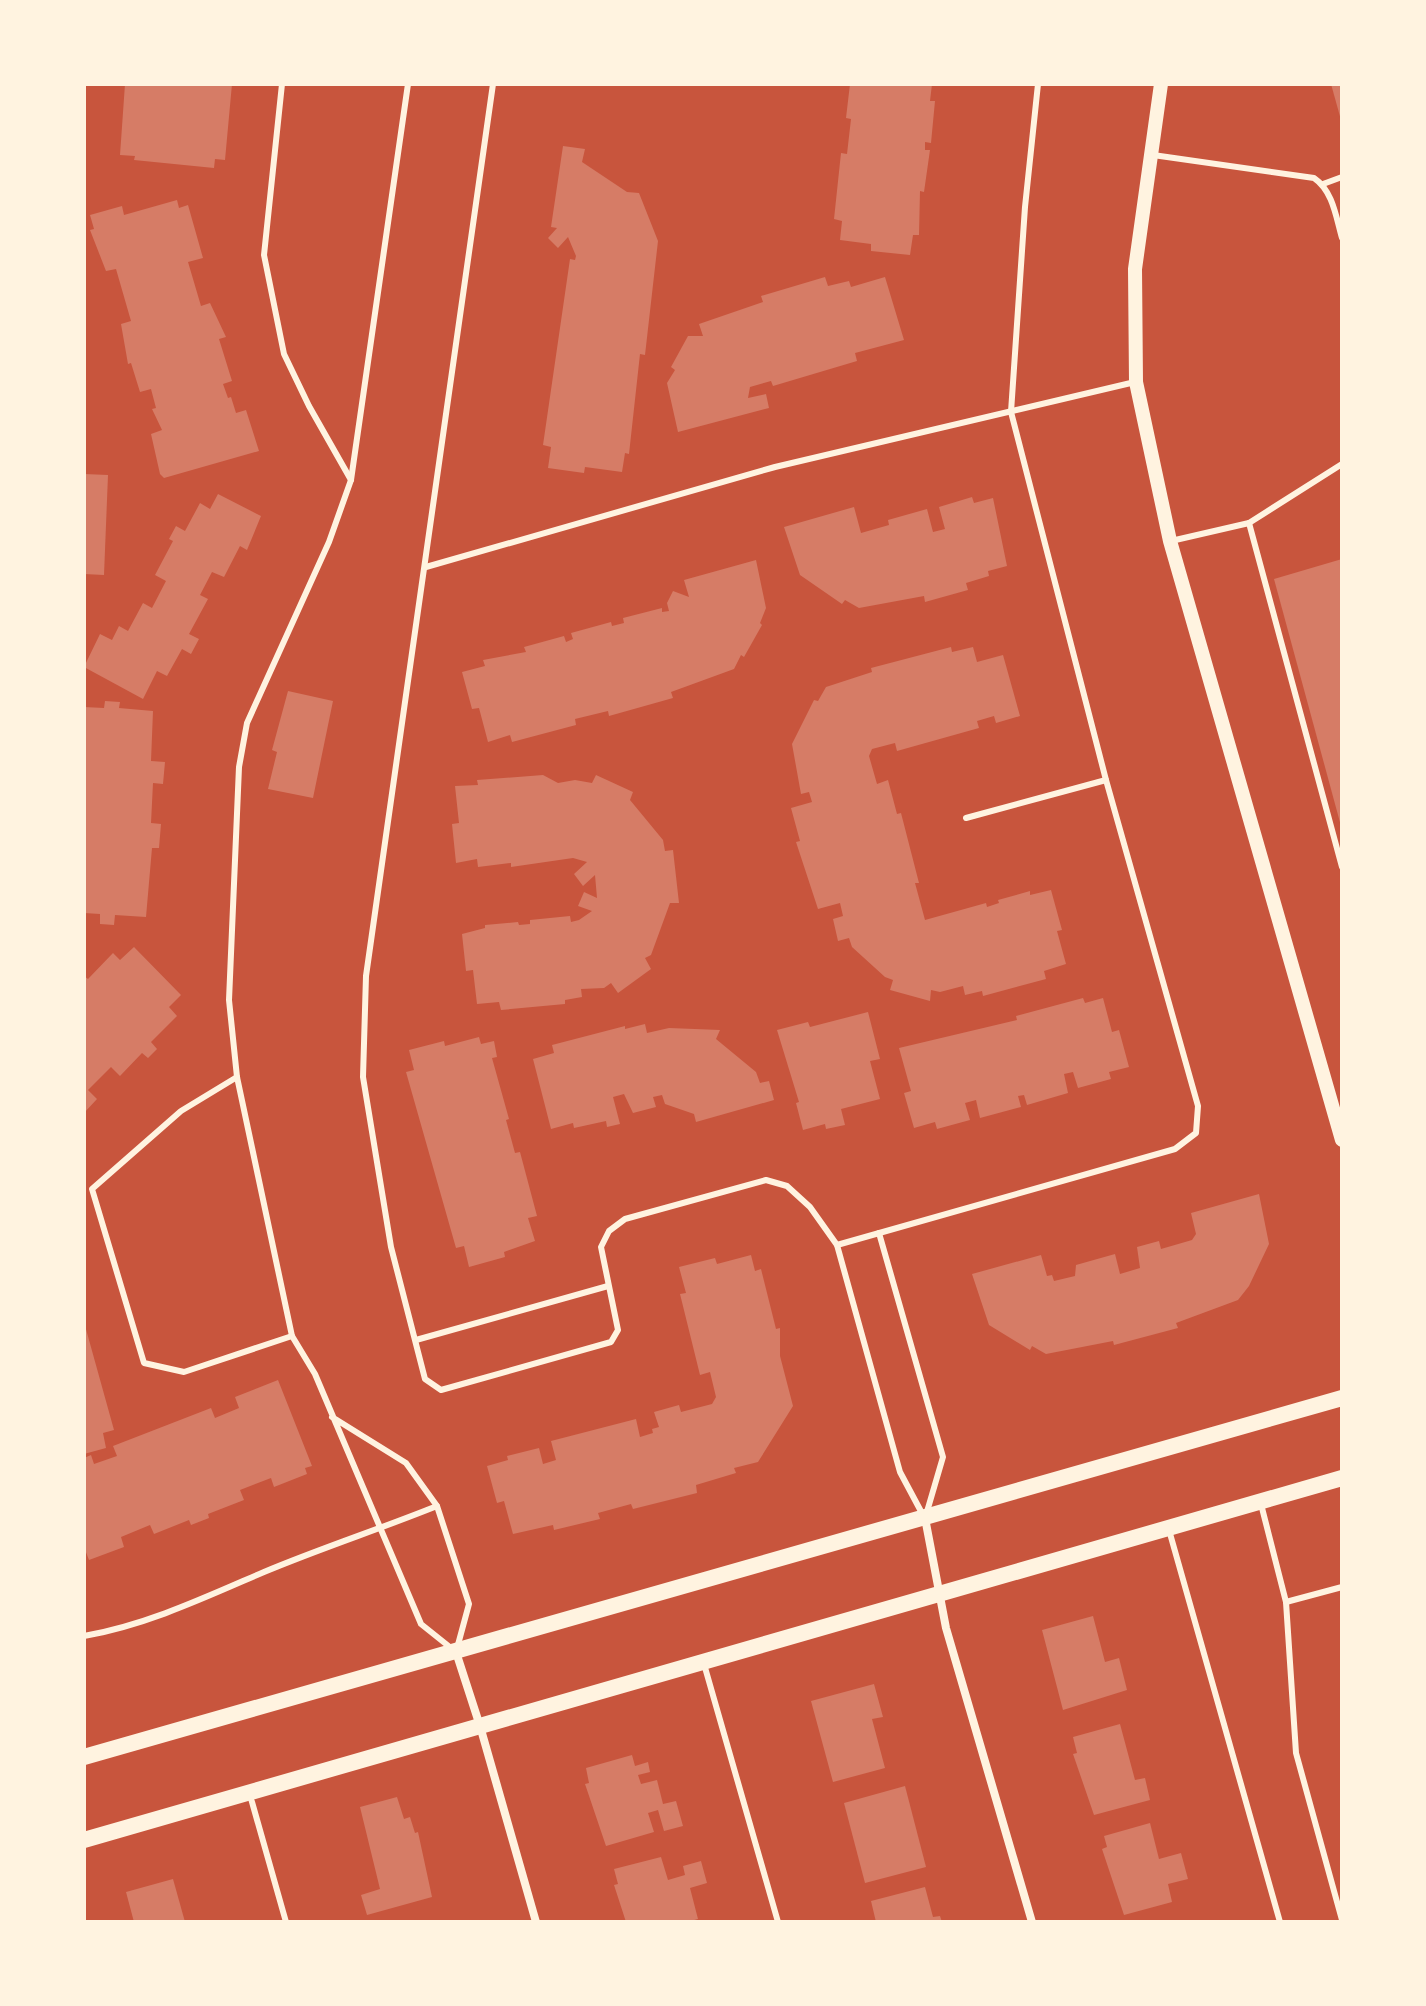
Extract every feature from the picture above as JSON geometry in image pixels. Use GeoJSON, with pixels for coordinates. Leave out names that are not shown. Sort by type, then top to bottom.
{"type":"FeatureCollection","features":[{"type":"Feature","properties":{"kind":"main road"},"geometry":{"type":"LineString","coordinates":[[84,1757],[1342,1398]]}},
{"type":"Feature","properties":{"kind":"main road"},"geometry":{"type":"LineString","coordinates":[[84,1840],[1342,1478]]}},
{"type":"Feature","properties":{"kind":"street"},"geometry":{"type":"LineString","coordinates":[[1161,84],[1135,269],[1136,382],[1170,541],[1342,1140]]}},
{"type":"Feature","properties":{"kind":"street"},"geometry":{"type":"LineString","coordinates":[[925,1518],[946,1628],[1032,1922]]}},
{"type":"Feature","properties":{"kind":"street"},"geometry":{"type":"LineString","coordinates":[[456,1652],[536,1922]]}},
{"type":"Feature","properties":{"kind":"lane"},"geometry":{"type":"LineString","coordinates":[[282,84],[264,255],[284,354],[351,480]]}},
{"type":"Feature","properties":{"kind":"lane"},"geometry":{"type":"LineString","coordinates":[[332,1417],[406,1463],[437,1506],[469,1604],[456,1652],[421,1624],[382,1529],[332,1417],[315,1374],[292,1336],[237,1077],[229,1000],[239,767],[247,723],[329,542],[351,480],[408,84]]}},
{"type":"Feature","properties":{"kind":"lane"},"geometry":{"type":"LineString","coordinates":[[493,84],[366,976],[363,1077],[391,1247],[425,1379],[441,1390],[611,1342],[618,1330],[601,1247],[609,1231],[625,1219],[766,1180],[787,1186],[810,1207],[837,1245],[900,1472],[925,1518]]}},
{"type":"Feature","properties":{"kind":"lane"},"geometry":{"type":"LineString","coordinates":[[837,1245],[1175,1149],[1196,1133],[1198,1106],[1106,780],[1011,412],[1025,207],[1038,84]]}},
{"type":"Feature","properties":{"kind":"lane"},"geometry":{"type":"LineString","coordinates":[[1150,154],[1314,178],[1323,184],[1331,200],[1342,238]]}},
{"type":"Feature","properties":{"kind":"lane"},"geometry":{"type":"LineString","coordinates":[[1323,184],[1342,177]]}},
{"type":"Feature","properties":{"kind":"lane"},"geometry":{"type":"LineString","coordinates":[[426,567],[775,467],[1136,382]]}},
{"type":"Feature","properties":{"kind":"lane"},"geometry":{"type":"LineString","coordinates":[[1170,541],[1249,523],[1342,464]]}},
{"type":"Feature","properties":{"kind":"lane"},"geometry":{"type":"LineString","coordinates":[[1249,523],[1342,867]]}},
{"type":"Feature","properties":{"kind":"lane"},"geometry":{"type":"LineString","coordinates":[[966,818],[1106,780]]}},
{"type":"Feature","properties":{"kind":"lane"},"geometry":{"type":"LineString","coordinates":[[237,1077],[181,1111],[92,1189],[144,1363],[184,1372],[292,1336]]}},
{"type":"Feature","properties":{"kind":"lane"},"geometry":{"type":"LineString","coordinates":[[879,1233],[943,1457],[925,1518]]}},
{"type":"Feature","properties":{"kind":"lane"},"geometry":{"type":"LineString","coordinates":[[416,1340],[608,1286]]}},
{"type":"Feature","properties":{"kind":"lane"},"geometry":{"type":"LineString","coordinates":[[1260,1501],[1286,1602],[1296,1753],[1342,1920]]}},
{"type":"Feature","properties":{"kind":"lane"},"geometry":{"type":"LineString","coordinates":[[84,1636],[198,1602],[266,1571],[437,1506]]}},
{"type":"Feature","properties":{"kind":"lane"},"geometry":{"type":"LineString","coordinates":[[1168,1527],[1280,1922]]}},
{"type":"Feature","properties":{"kind":"lane"},"geometry":{"type":"LineString","coordinates":[[1286,1602],[1342,1587]]}},
{"type":"Feature","properties":{"kind":"lane"},"geometry":{"type":"LineString","coordinates":[[703,1661],[778,1922]]}},
{"type":"Feature","properties":{"kind":"lane"},"geometry":{"type":"LineString","coordinates":[[249,1792],[286,1922]]}},
{"type":"Feature","properties":{"kind":"building"},"geometry":{"type":"Polygon","coordinates":[[[125,84],[232,84],[225,160],[215,159],[214,168],[134,160],[135,156],[120,155],[125,84]]]}},
{"type":"Feature","properties":{"kind":"building"},"geometry":{"type":"Polygon","coordinates":[[[850,84],[932,84],[930,101],[935,101],[931,143],[925,142],[925,150],[930,150],[924,192],[920,191],[919,235],[913,235],[910,255],[871,251],[871,244],[840,240],[842,221],[834,219],[841,153],[847,154],[851,119],[846,118],[850,84]]]}},
{"type":"Feature","properties":{"kind":"building"},"geometry":{"type":"Polygon","coordinates":[[[1331,84],[1342,84],[1341,120],[1331,84]]]}},
{"type":"Feature","properties":{"kind":"building"},"geometry":{"type":"Polygon","coordinates":[[[563,146],[585,149],[582,162],[627,192],[639,193],[658,241],[645,355],[640,354],[629,454],[625,453],[622,472],[585,467],[584,473],[548,468],[551,447],[543,445],[570,259],[575,260],[576,256],[568,237],[558,248],[548,238],[557,228],[551,227],[563,146]]]}},
{"type":"Feature","properties":{"kind":"building"},"geometry":{"type":"Polygon","coordinates":[[[177,200],[179,208],[188,205],[203,258],[188,262],[201,306],[210,303],[226,337],[219,339],[232,381],[223,384],[236,413],[246,410],[259,451],[164,478],[160,474],[151,434],[162,430],[152,409],[156,408],[151,389],[140,392],[131,363],[128,364],[121,324],[131,321],[116,269],[106,271],[90,230],[94,229],[90,215],[122,206],[124,215],[177,200]]]}},
{"type":"Feature","properties":{"kind":"building"},"geometry":{"type":"Polygon","coordinates":[[[825,277],[828,286],[849,281],[851,287],[885,277],[904,340],[855,353],[857,361],[773,386],[771,381],[750,387],[748,398],[766,394],[769,408],[678,432],[667,383],[675,370],[671,367],[688,336],[703,336],[699,324],[763,302],[761,296],[825,277]]]}},
{"type":"Feature","properties":{"kind":"building"},"geometry":{"type":"Polygon","coordinates":[[[84,474],[108,475],[104,575],[84,574],[84,474]]]}},
{"type":"Feature","properties":{"kind":"building"},"geometry":{"type":"Polygon","coordinates":[[[218,494],[261,516],[247,550],[240,546],[224,577],[212,572],[200,595],[208,599],[189,634],[199,639],[191,654],[182,649],[167,676],[157,671],[143,699],[84,667],[100,634],[112,640],[119,626],[128,631],[143,603],[152,608],[166,581],[155,575],[173,541],[169,539],[176,526],[185,531],[200,503],[210,509],[218,494]]]}},
{"type":"Feature","properties":{"kind":"building"},"geometry":{"type":"Polygon","coordinates":[[[972,497],[974,503],[993,498],[1007,566],[988,571],[989,576],[966,583],[968,590],[925,602],[924,596],[859,608],[845,600],[842,604],[800,575],[784,527],[854,507],[861,533],[889,525],[888,520],[927,509],[933,532],[945,529],[939,507],[972,497]]]}},
{"type":"Feature","properties":{"kind":"building"},"geometry":{"type":"Polygon","coordinates":[[[1342,559],[1342,826],[1341,826],[1274,579],[1342,559]]]}},
{"type":"Feature","properties":{"kind":"building"},"geometry":{"type":"Polygon","coordinates":[[[756,560],[766,608],[760,623],[762,625],[734,669],[671,692],[673,698],[609,716],[608,711],[575,719],[576,725],[512,742],[510,735],[488,742],[479,708],[472,709],[462,672],[485,666],[483,660],[526,652],[524,647],[564,636],[566,642],[573,639],[571,633],[611,622],[612,626],[624,623],[623,618],[662,608],[662,612],[669,611],[667,603],[673,591],[689,597],[684,580],[756,560]]]}},
{"type":"Feature","properties":{"kind":"building"},"geometry":{"type":"Polygon","coordinates":[[[951,647],[952,652],[973,647],[977,662],[1003,655],[1020,716],[996,723],[994,716],[977,721],[979,728],[897,751],[895,743],[872,749],[869,756],[877,784],[888,780],[897,814],[901,813],[925,920],[986,903],[987,907],[999,903],[998,900],[1030,891],[1030,895],[1051,890],[1062,930],[1057,931],[1066,964],[1044,971],[1046,979],[983,996],[982,991],[965,995],[963,986],[940,992],[931,990],[930,1001],[890,990],[893,980],[885,977],[852,947],[849,938],[838,941],[833,919],[843,916],[840,903],[818,909],[796,842],[800,841],[791,808],[812,802],[809,792],[801,794],[792,744],[814,700],[818,701],[826,687],[872,672],[871,668],[951,647]]]}},
{"type":"Feature","properties":{"kind":"building"},"geometry":{"type":"Polygon","coordinates":[[[288,691],[333,701],[313,798],[268,789],[277,752],[272,750],[288,691]]]}},
{"type":"Feature","properties":{"kind":"building"},"geometry":{"type":"Polygon","coordinates":[[[105,701],[120,702],[119,708],[153,711],[151,761],[165,762],[163,784],[153,783],[151,823],[161,824],[159,848],[152,848],[146,917],[115,915],[114,925],[100,924],[100,914],[84,913],[84,707],[104,708],[105,701]]]}},
{"type":"Feature","properties":{"kind":"building"},"geometry":{"type":"Polygon","coordinates":[[[543,775],[558,783],[575,780],[592,783],[596,775],[633,792],[630,800],[663,840],[665,851],[673,850],[679,903],[670,903],[651,955],[645,958],[651,969],[618,993],[611,983],[604,988],[581,989],[582,997],[565,1000],[565,1004],[501,1010],[499,1002],[477,1004],[473,970],[466,971],[462,934],[485,928],[485,925],[530,924],[530,920],[570,916],[571,922],[579,920],[592,911],[578,906],[584,892],[597,898],[595,875],[583,886],[574,874],[587,862],[573,858],[511,867],[511,863],[478,867],[477,859],[456,863],[452,824],[459,823],[455,786],[478,785],[477,780],[543,775]]]}},
{"type":"Feature","properties":{"kind":"building"},"geometry":{"type":"Polygon","coordinates":[[[134,947],[181,995],[169,1007],[177,1016],[151,1042],[157,1049],[148,1058],[142,1053],[120,1076],[111,1067],[88,1090],[97,1099],[84,1113],[84,976],[88,979],[113,953],[120,960],[134,947]]]}},
{"type":"Feature","properties":{"kind":"building"},"geometry":{"type":"Polygon","coordinates":[[[1083,998],[1085,1003],[1103,998],[1112,1032],[1119,1030],[1129,1067],[1109,1072],[1111,1079],[1078,1088],[1073,1072],[1064,1074],[1068,1093],[1027,1105],[1024,1095],[1018,1096],[1021,1107],[980,1118],[976,1100],[965,1103],[970,1120],[937,1129],[935,1122],[914,1128],[904,1093],[911,1091],[899,1048],[1017,1020],[1016,1016],[1083,998]]]}},
{"type":"Feature","properties":{"kind":"building"},"geometry":{"type":"Polygon","coordinates":[[[868,1012],[880,1059],[870,1061],[880,1099],[841,1109],[845,1125],[826,1129],[825,1124],[803,1130],[796,1103],[799,1102],[777,1030],[808,1022],[810,1027],[868,1012]]]}},
{"type":"Feature","properties":{"kind":"building"},"geometry":{"type":"Polygon","coordinates":[[[645,1024],[647,1033],[669,1028],[720,1030],[716,1039],[756,1072],[760,1083],[769,1081],[774,1100],[696,1122],[694,1114],[665,1104],[662,1095],[653,1097],[656,1107],[633,1113],[624,1094],[613,1097],[620,1124],[607,1127],[606,1121],[574,1128],[573,1123],[551,1129],[533,1059],[554,1053],[552,1045],[625,1026],[625,1029],[645,1024]]]}},
{"type":"Feature","properties":{"kind":"building"},"geometry":{"type":"Polygon","coordinates":[[[479,1037],[481,1044],[494,1041],[497,1057],[492,1058],[509,1119],[506,1120],[515,1153],[520,1152],[537,1216],[528,1218],[535,1241],[504,1252],[505,1257],[469,1267],[464,1246],[456,1248],[406,1072],[414,1070],[409,1050],[444,1041],[445,1046],[479,1037]]]}},
{"type":"Feature","properties":{"kind":"building"},"geometry":{"type":"Polygon","coordinates":[[[1259,1194],[1269,1244],[1249,1286],[1238,1300],[1176,1323],[1178,1328],[1114,1345],[1113,1341],[1046,1354],[1032,1346],[1030,1350],[989,1325],[972,1274],[1041,1255],[1047,1276],[1052,1275],[1054,1281],[1075,1276],[1076,1265],[1115,1254],[1120,1274],[1140,1268],[1137,1247],[1159,1241],[1161,1249],[1192,1240],[1196,1234],[1191,1213],[1259,1194]]]}},
{"type":"Feature","properties":{"kind":"building"},"geometry":{"type":"Polygon","coordinates":[[[751,1255],[755,1271],[761,1269],[776,1329],[780,1328],[780,1356],[793,1406],[758,1462],[734,1468],[736,1473],[696,1485],[697,1493],[633,1509],[631,1504],[598,1513],[600,1519],[554,1530],[553,1525],[513,1534],[504,1501],[497,1503],[487,1466],[508,1460],[507,1456],[539,1448],[543,1464],[556,1460],[551,1441],[636,1419],[640,1437],[653,1433],[652,1429],[659,1427],[654,1412],[679,1405],[681,1412],[712,1404],[716,1397],[710,1372],[700,1375],[680,1294],[686,1293],[679,1267],[715,1258],[717,1264],[751,1255]]]}},
{"type":"Feature","properties":{"kind":"building"},"geometry":{"type":"Polygon","coordinates":[[[84,1322],[114,1430],[103,1433],[106,1448],[84,1454],[84,1322]]]}},
{"type":"Feature","properties":{"kind":"building"},"geometry":{"type":"Polygon","coordinates":[[[278,1380],[312,1466],[305,1468],[307,1474],[274,1487],[271,1478],[240,1490],[244,1500],[208,1514],[209,1518],[191,1525],[189,1520],[154,1534],[150,1525],[121,1537],[124,1547],[89,1560],[84,1547],[84,1458],[91,1455],[94,1464],[117,1456],[113,1446],[211,1408],[215,1418],[239,1408],[235,1397],[278,1380]]]}},
{"type":"Feature","properties":{"kind":"building"},"geometry":{"type":"Polygon","coordinates":[[[1093,1616],[1105,1662],[1119,1658],[1127,1690],[1063,1710],[1042,1630],[1093,1616]]]}},
{"type":"Feature","properties":{"kind":"building"},"geometry":{"type":"Polygon","coordinates":[[[874,1684],[883,1717],[872,1719],[885,1768],[833,1782],[811,1701],[874,1684]]]}},
{"type":"Feature","properties":{"kind":"building"},"geometry":{"type":"Polygon","coordinates":[[[1120,1724],[1135,1780],[1145,1778],[1150,1800],[1094,1815],[1073,1754],[1077,1753],[1073,1737],[1120,1724]]]}},
{"type":"Feature","properties":{"kind":"building"},"geometry":{"type":"Polygon","coordinates":[[[632,1755],[635,1766],[648,1762],[650,1772],[638,1775],[641,1784],[657,1780],[663,1804],[676,1801],[683,1826],[664,1831],[658,1810],[648,1813],[654,1832],[606,1846],[585,1784],[589,1783],[586,1768],[632,1755]]]}},
{"type":"Feature","properties":{"kind":"building"},"geometry":{"type":"Polygon","coordinates":[[[905,1786],[926,1867],[865,1883],[844,1803],[905,1786]]]}},
{"type":"Feature","properties":{"kind":"building"},"geometry":{"type":"Polygon","coordinates":[[[397,1797],[404,1819],[410,1817],[415,1833],[418,1832],[432,1897],[367,1915],[361,1895],[380,1889],[360,1807],[397,1797]]]}},
{"type":"Feature","properties":{"kind":"building"},"geometry":{"type":"Polygon","coordinates":[[[1150,1823],[1159,1859],[1181,1853],[1188,1879],[1168,1884],[1172,1902],[1124,1915],[1102,1849],[1107,1847],[1104,1836],[1150,1823]]]}},
{"type":"Feature","properties":{"kind":"building"},"geometry":{"type":"Polygon","coordinates":[[[661,1857],[668,1880],[685,1875],[683,1866],[701,1861],[707,1883],[690,1888],[698,1919],[687,1922],[626,1922],[614,1885],[618,1884],[614,1869],[661,1857]]]}},
{"type":"Feature","properties":{"kind":"building"},"geometry":{"type":"Polygon","coordinates":[[[173,1879],[185,1922],[134,1922],[126,1892],[173,1879]]]}},
{"type":"Feature","properties":{"kind":"building"},"geometry":{"type":"Polygon","coordinates":[[[925,1887],[933,1917],[940,1916],[942,1922],[876,1922],[871,1901],[925,1887]]]}}]}
